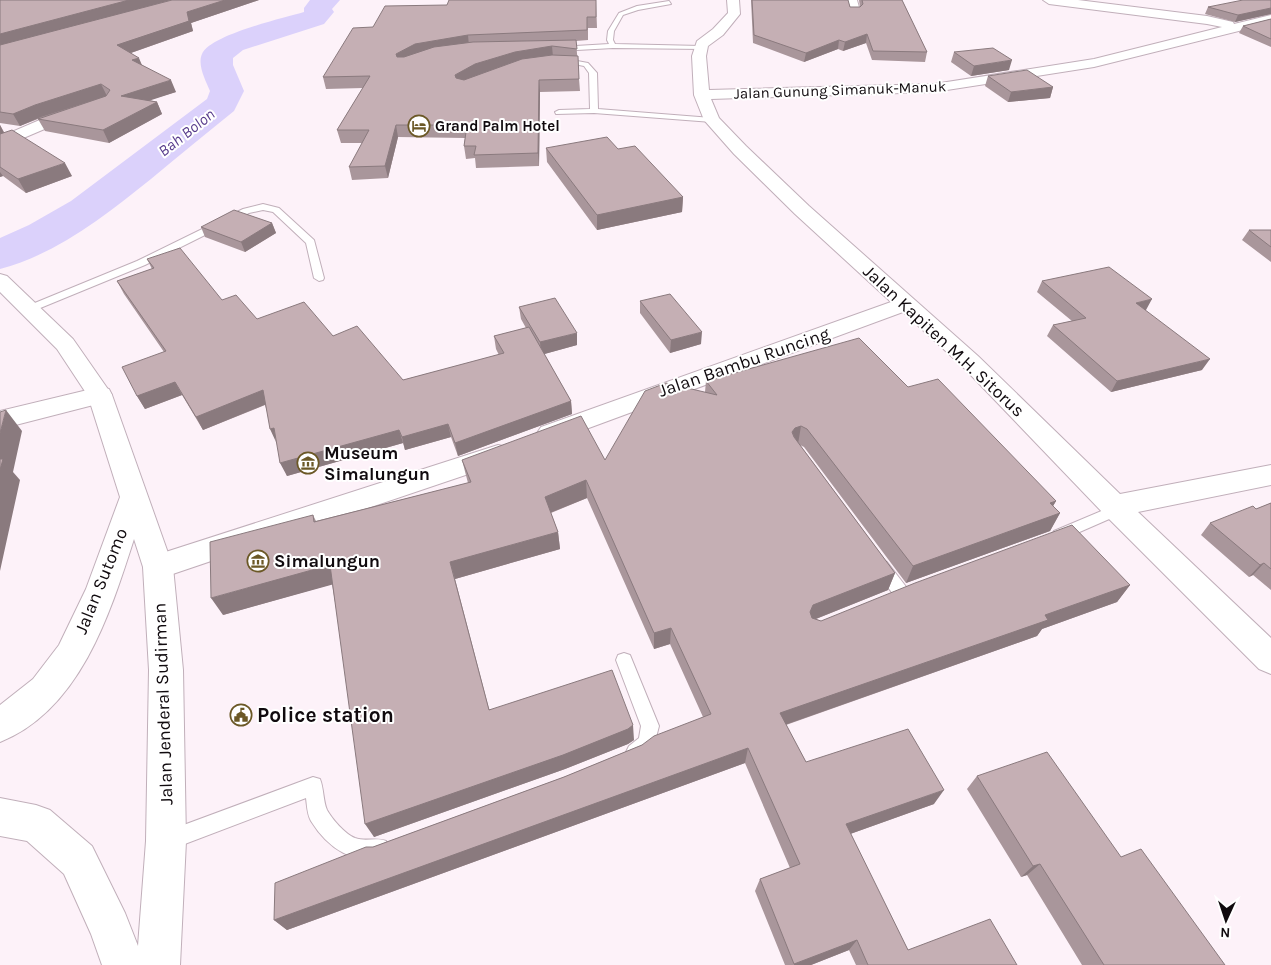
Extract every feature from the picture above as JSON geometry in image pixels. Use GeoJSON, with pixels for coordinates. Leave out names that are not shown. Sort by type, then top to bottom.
{"type":"FeatureCollection","features":[{"type":"Feature","properties":{"kind":"street"},"geometry":{"type":"LineString","coordinates":[[701,48],[702,44],[718,32],[734,14],[733,0]]}},
{"type":"Feature","properties":{"kind":"street"},"geometry":{"type":"LineString","coordinates":[[1049,0],[1207,20],[1236,27]]}},
{"type":"Feature","properties":{"kind":"street","name":"Jalan Gunung Simanuk-Manuk"},"geometry":{"type":"LineString","coordinates":[[702,95],[934,88],[1094,63],[1271,19]]}},
{"type":"Feature","properties":{"kind":"street","name":"Jalan Kapiten M.H. Sitorus"},"geometry":{"type":"LineString","coordinates":[[701,48],[699,56],[702,95],[712,120],[802,210],[970,361],[1116,508],[1271,659]]}},
{"type":"Feature","properties":{"kind":"street"},"geometry":{"type":"LineString","coordinates":[[0,143],[48,122],[89,108]]}},
{"type":"Feature","properties":{"kind":"street","name":"Jalan Jenderal Sudirman"},"geometry":{"type":"LineString","coordinates":[[14,295],[65,344],[100,395],[158,567],[166,670],[166,842],[158,965]]}},
{"type":"Feature","properties":{"kind":"street","name":"Jalan Bambu Runcing"},"geometry":{"type":"LineString","coordinates":[[158,567],[353,501],[481,461],[663,390],[784,349],[906,304]]}},
{"type":"Feature","properties":{"kind":"street"},"geometry":{"type":"LineString","coordinates":[[0,420],[100,395]]}},
{"type":"Feature","properties":{"kind":"street"},"geometry":{"type":"LineString","coordinates":[[1116,508],[1271,475]]}},
{"type":"Feature","properties":{"kind":"street","name":"Jalan Sutomo"},"geometry":{"type":"LineString","coordinates":[[0,725],[24,709],[57,676],[90,619],[134,497]]}},
{"type":"Feature","properties":{"kind":"street"},"geometry":{"type":"LineString","coordinates":[[0,816],[36,824],[78,860],[110,928],[124,965]]}},
{"type":"Feature","properties":{"kind":"lane"},"geometry":{"type":"LineString","coordinates":[[613,46],[610,40],[610,31],[622,14],[637,8],[669,3]]}},
{"type":"Feature","properties":{"kind":"lane"},"geometry":{"type":"LineString","coordinates":[[554,49],[613,46],[701,48]]}},
{"type":"Feature","properties":{"kind":"lane"},"geometry":{"type":"LineString","coordinates":[[556,60],[564,59],[586,64],[592,73],[594,111]]}},
{"type":"Feature","properties":{"kind":"lane"},"geometry":{"type":"LineString","coordinates":[[559,112],[594,111],[712,120]]}},
{"type":"Feature","properties":{"kind":"lane"},"geometry":{"type":"LineString","coordinates":[[14,295],[141,263],[246,211],[263,207],[276,210],[311,242],[319,278]]}},
{"type":"Feature","properties":{"kind":"lane"},"geometry":{"type":"LineString","coordinates":[[1043,542],[1116,508]]}},
{"type":"Feature","properties":{"kind":"lane"},"geometry":{"type":"LineString","coordinates":[[873,554],[907,592],[885,600]]}},
{"type":"Feature","properties":{"kind":"lane"},"geometry":{"type":"LineString","coordinates":[[618,759],[635,752],[648,743],[650,726],[624,660]]}},
{"type":"Feature","properties":{"kind":"lane"},"geometry":{"type":"LineString","coordinates":[[166,842],[313,786],[318,814],[340,840],[367,850],[381,848],[400,841]]}},
{"type":"Feature","properties":{"kind":"building"},"geometry":{"type":"Polygon","coordinates":[[[0,0],[129,0],[0,34],[0,0]]]}},
{"type":"Feature","properties":{"kind":"building"},"geometry":{"type":"Polygon","coordinates":[[[172,0],[225,0],[187,12],[189,21],[117,45],[139,58],[132,60],[171,80],[121,96],[157,102],[103,130],[38,119],[106,96],[110,90],[101,84],[13,114],[0,112],[0,45],[172,0]]]}},
{"type":"Feature","properties":{"kind":"building"},"geometry":{"type":"Polygon","coordinates":[[[449,0],[596,0],[596,17],[587,17],[587,30],[468,35],[415,44],[396,54],[397,57],[404,57],[434,47],[473,42],[576,40],[577,49],[552,46],[515,52],[475,64],[455,75],[456,78],[464,80],[522,59],[552,55],[578,56],[579,79],[539,80],[538,153],[474,155],[476,146],[464,146],[467,125],[396,125],[385,166],[349,167],[369,130],[337,130],[370,76],[323,77],[353,28],[373,27],[385,6],[447,5],[449,0]]]}},
{"type":"Feature","properties":{"kind":"building"},"geometry":{"type":"Polygon","coordinates":[[[752,0],[848,0],[850,7],[860,7],[863,4],[862,0],[902,0],[927,52],[873,51],[867,34],[845,42],[839,40],[806,53],[754,35],[752,0]]]}},
{"type":"Feature","properties":{"kind":"building"},"geometry":{"type":"Polygon","coordinates":[[[1243,0],[1271,0],[1271,8],[1238,15],[1208,7],[1243,0]]]}},
{"type":"Feature","properties":{"kind":"building"},"geometry":{"type":"Polygon","coordinates":[[[1271,19],[1271,39],[1243,26],[1271,19]]]}},
{"type":"Feature","properties":{"kind":"building"},"geometry":{"type":"Polygon","coordinates":[[[993,48],[1012,60],[974,66],[954,52],[993,48]]]}},
{"type":"Feature","properties":{"kind":"building"},"geometry":{"type":"Polygon","coordinates":[[[1027,70],[1053,87],[1011,92],[988,76],[1027,70]]]}},
{"type":"Feature","properties":{"kind":"building"},"geometry":{"type":"Polygon","coordinates":[[[12,130],[65,163],[18,179],[0,167],[0,134],[12,130]]]}},
{"type":"Feature","properties":{"kind":"building"},"geometry":{"type":"Polygon","coordinates":[[[607,137],[618,149],[635,146],[683,197],[597,215],[546,148],[607,137]]]}},
{"type":"Feature","properties":{"kind":"building"},"geometry":{"type":"Polygon","coordinates":[[[234,210],[272,223],[241,242],[201,227],[234,210]]]}},
{"type":"Feature","properties":{"kind":"building"},"geometry":{"type":"Polygon","coordinates":[[[1249,230],[1271,230],[1271,247],[1249,230]]]}},
{"type":"Feature","properties":{"kind":"building"},"geometry":{"type":"Polygon","coordinates":[[[180,248],[222,300],[236,295],[257,319],[304,302],[333,336],[357,326],[403,380],[504,353],[494,336],[529,327],[571,401],[455,443],[448,424],[402,437],[399,430],[280,463],[274,428],[270,429],[263,390],[196,417],[175,382],[137,396],[122,367],[166,351],[117,281],[154,268],[147,259],[180,248]]]}},
{"type":"Feature","properties":{"kind":"building"},"geometry":{"type":"Polygon","coordinates":[[[1109,267],[1152,299],[1136,303],[1210,359],[1117,381],[1053,325],[1086,318],[1042,281],[1109,267]]]}},
{"type":"Feature","properties":{"kind":"building"},"geometry":{"type":"Polygon","coordinates":[[[670,294],[702,332],[671,340],[640,301],[670,294]]]}},
{"type":"Feature","properties":{"kind":"building"},"geometry":{"type":"Polygon","coordinates":[[[555,298],[577,333],[540,342],[519,307],[555,298]]]}},
{"type":"Feature","properties":{"kind":"building"},"geometry":{"type":"Polygon","coordinates":[[[859,338],[908,387],[938,379],[1056,501],[1050,503],[1060,513],[913,566],[807,429],[801,426],[795,428],[792,432],[794,437],[895,573],[813,605],[810,612],[812,618],[821,621],[915,583],[1072,525],[1130,585],[1045,615],[1048,620],[780,713],[806,762],[908,729],[944,790],[846,824],[908,950],[990,919],[1017,965],[868,965],[857,940],[794,964],[760,879],[800,864],[748,748],[274,920],[275,883],[366,847],[373,847],[564,777],[642,745],[654,736],[711,714],[671,628],[654,633],[586,480],[545,497],[558,532],[450,562],[489,710],[612,670],[633,725],[628,729],[563,755],[365,824],[330,565],[211,598],[210,542],[313,515],[314,522],[471,482],[462,460],[581,416],[605,460],[645,391],[666,383],[717,395],[706,381],[859,338]]]}},
{"type":"Feature","properties":{"kind":"building"},"geometry":{"type":"Polygon","coordinates":[[[6,410],[0,433],[0,412],[6,410]]]}},
{"type":"Feature","properties":{"kind":"building"},"geometry":{"type":"Polygon","coordinates":[[[0,459],[3,459],[0,470],[0,459]]]}},
{"type":"Feature","properties":{"kind":"building"},"geometry":{"type":"Polygon","coordinates":[[[1271,503],[1271,569],[1264,563],[1260,565],[1210,523],[1253,506],[1256,509],[1271,503]]]}},
{"type":"Feature","properties":{"kind":"building"},"geometry":{"type":"Polygon","coordinates":[[[1047,752],[1121,857],[1141,849],[1225,965],[1104,965],[1040,864],[1033,866],[977,776],[1047,752]]]}},
{"type":"Feature","properties":{"kind":"waterway","name":"Bah Bolon"},"geometry":{"type":"LineString","coordinates":[[0,255],[45,234],[86,210],[222,104],[227,91],[217,65],[217,55],[232,44],[314,18],[320,12],[318,8],[326,0]]}},
{"type":"Feature","properties":{"kind":"place","name":"Grand Palm Hotel"},"geometry":{"type":"Point","coordinates":[419,126]}},
{"type":"Feature","properties":{"kind":"place","name":"Museum Simalungun"},"geometry":{"type":"Point","coordinates":[308,463]}},
{"type":"Feature","properties":{"kind":"place","name":"Simalungun"},"geometry":{"type":"Point","coordinates":[258,561]}},
{"type":"Feature","properties":{"kind":"place","name":"Police station"},"geometry":{"type":"Point","coordinates":[241,715]}}]}
